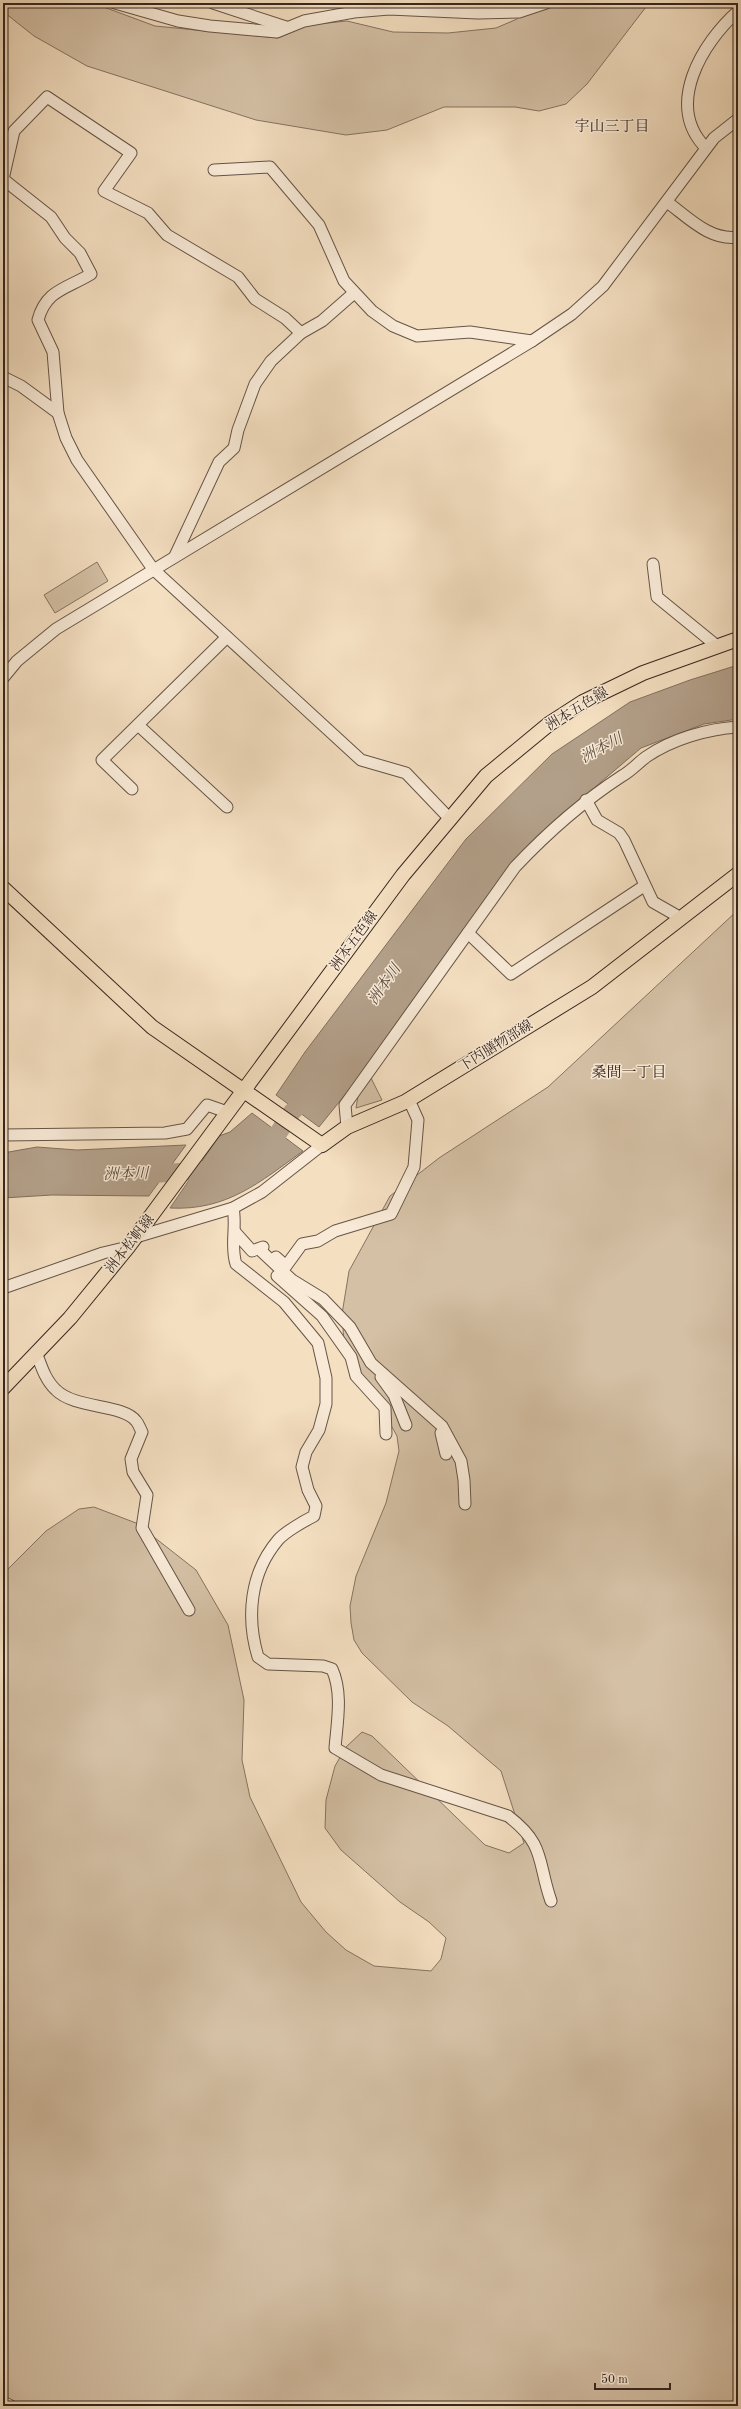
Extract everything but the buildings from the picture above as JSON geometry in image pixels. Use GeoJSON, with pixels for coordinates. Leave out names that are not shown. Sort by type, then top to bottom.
{"type":"FeatureCollection","features":[{"type":"Feature","properties":{"kind":"main road","name":"洲本五色線"},"geometry":{"type":"LineString","coordinates":[[243,1090],[403,875],[449,818],[486,776],[501,762],[549,724],[583,702],[643,673],[717,646],[738,640]]}},
{"type":"Feature","properties":{"kind":"main road","name":"下内膳物部線"},"geometry":{"type":"LineString","coordinates":[[319,1143],[347,1127],[409,1100],[592,987],[738,874]]}},
{"type":"Feature","properties":{"kind":"main road"},"geometry":{"type":"LineString","coordinates":[[3,888],[152,1027],[319,1143]]}},
{"type":"Feature","properties":{"kind":"main road","name":"洲本松帆線"},"geometry":{"type":"LineString","coordinates":[[3,1388],[70,1318],[132,1242],[243,1090]]}},
{"type":"Feature","properties":{"kind":"street"},"geometry":{"type":"LineString","coordinates":[[115,3],[178,21],[210,26],[277,32],[286,27],[304,21],[354,12],[389,9],[478,13],[519,12],[546,3]]}},
{"type":"Feature","properties":{"kind":"street"},"geometry":{"type":"LineString","coordinates":[[213,3],[286,27]]}},
{"type":"Feature","properties":{"kind":"street"},"geometry":{"type":"LineString","coordinates":[[706,148],[692,131],[686,102],[697,64],[709,42],[738,11]]}},
{"type":"Feature","properties":{"kind":"street"},"geometry":{"type":"LineString","coordinates":[[301,333],[285,318],[255,299],[238,277],[167,235],[148,213],[104,191],[131,153],[47,96],[14,131],[3,179],[51,217],[66,238],[80,253],[92,274],[52,294],[42,306],[38,320],[53,352],[58,413],[66,438],[77,460],[153,569],[361,760],[406,773],[449,818]]}},
{"type":"Feature","properties":{"kind":"street"},"geometry":{"type":"LineString","coordinates":[[3,678],[17,661],[56,629],[174,556],[532,341],[572,314],[603,286],[706,148],[720,132],[738,119]]}},
{"type":"Feature","properties":{"kind":"street"},"geometry":{"type":"LineString","coordinates":[[214,170],[270,167],[319,225],[344,281],[372,311],[393,326],[417,336],[470,332],[532,341]]}},
{"type":"Feature","properties":{"kind":"street"},"geometry":{"type":"LineString","coordinates":[[667,202],[710,233],[725,238],[738,237]]}},
{"type":"Feature","properties":{"kind":"street"},"geometry":{"type":"LineString","coordinates":[[174,556],[219,462],[234,448],[238,430],[255,384],[271,361],[301,333],[322,321],[354,293]]}},
{"type":"Feature","properties":{"kind":"street"},"geometry":{"type":"LineString","coordinates":[[3,377],[21,386],[58,413]]}},
{"type":"Feature","properties":{"kind":"street"},"geometry":{"type":"LineString","coordinates":[[653,564],[657,597],[717,646]]}},
{"type":"Feature","properties":{"kind":"street"},"geometry":{"type":"LineString","coordinates":[[132,789],[102,760],[227,637]]}},
{"type":"Feature","properties":{"kind":"street"},"geometry":{"type":"LineString","coordinates":[[138,725],[227,807]]}},
{"type":"Feature","properties":{"kind":"street"},"geometry":{"type":"LineString","coordinates":[[347,1127],[345,1105],[515,867],[545,836],[586,800],[663,747],[690,736],[720,728],[738,727]]}},
{"type":"Feature","properties":{"kind":"street"},"geometry":{"type":"LineString","coordinates":[[586,800],[597,820],[619,833],[624,840],[644,886],[653,902],[681,918]]}},
{"type":"Feature","properties":{"kind":"street"},"geometry":{"type":"LineString","coordinates":[[468,933],[512,974],[644,886]]}},
{"type":"Feature","properties":{"kind":"street"},"geometry":{"type":"LineString","coordinates":[[255,1250],[264,1246],[286,1266],[302,1244],[318,1241],[335,1231],[391,1214],[414,1167],[418,1120],[409,1100]]}},
{"type":"Feature","properties":{"kind":"street"},"geometry":{"type":"LineString","coordinates":[[3,1135],[165,1133],[187,1129],[207,1105],[226,1112]]}},
{"type":"Feature","properties":{"kind":"street"},"geometry":{"type":"LineString","coordinates":[[3,1288],[233,1208],[262,1192],[319,1143]]}},
{"type":"Feature","properties":{"kind":"street"},"geometry":{"type":"LineString","coordinates":[[233,1208],[235,1232],[233,1255],[236,1264],[284,1302],[318,1343],[326,1378],[326,1404],[318,1430],[306,1452],[302,1467],[308,1490],[316,1506],[314,1516],[279,1539],[264,1561],[252,1595],[251,1620],[258,1657],[268,1664],[323,1666],[332,1669],[337,1680],[338,1691],[335,1748],[381,1775],[508,1816],[519,1825],[539,1850],[551,1901]]}},
{"type":"Feature","properties":{"kind":"street"},"geometry":{"type":"LineString","coordinates":[[235,1232],[292,1280],[323,1299],[350,1327],[371,1364],[394,1395],[406,1425]]}},
{"type":"Feature","properties":{"kind":"street"},"geometry":{"type":"LineString","coordinates":[[255,1250],[297,1295],[322,1316],[351,1357],[356,1376],[385,1408],[386,1434]]}},
{"type":"Feature","properties":{"kind":"street"},"geometry":{"type":"LineString","coordinates":[[36,1352],[44,1375],[56,1391],[75,1401],[128,1414],[136,1421],[142,1432],[131,1459],[133,1472],[147,1495],[142,1528],[188,1610]]}},
{"type":"Feature","properties":{"kind":"street"},"geometry":{"type":"LineString","coordinates":[[371,1364],[438,1423],[461,1461],[464,1480],[465,1504]]}},
{"type":"Feature","properties":{"kind":"street"},"geometry":{"type":"LineString","coordinates":[[438,1423],[446,1454]]}},
{"type":"Feature","properties":{"kind":"street"},"geometry":{"type":"LineString","coordinates":[[3,2402],[11,2406]]}},
{"type":"Feature","properties":{"kind":"shaded area"},"geometry":{"type":"Polygon","coordinates":[[[3,3],[93,3],[155,26],[278,38],[308,25],[347,21],[393,32],[448,33],[496,28],[517,19],[533,3],[649,3],[587,84],[566,104],[539,111],[515,107],[444,107],[387,130],[346,135],[256,120],[87,66],[34,36],[5,13],[3,3]]]}},
{"type":"Feature","properties":{"kind":"shaded area"},"geometry":{"type":"Polygon","coordinates":[[[97,562],[108,581],[55,613],[44,595],[97,562]]]}},
{"type":"Feature","properties":{"kind":"shaded area"},"geometry":{"type":"Polygon","coordinates":[[[738,910],[738,2406],[3,2406],[3,1574],[46,1531],[79,1509],[94,1507],[136,1523],[196,1570],[228,1625],[244,1700],[242,1760],[250,1797],[301,1902],[326,1932],[346,1950],[374,1966],[431,1971],[441,1959],[446,1938],[429,1922],[400,1902],[341,1850],[325,1828],[326,1800],[335,1766],[346,1747],[362,1732],[372,1736],[485,1845],[509,1853],[524,1843],[501,1771],[448,1726],[412,1702],[362,1653],[354,1640],[350,1606],[356,1576],[386,1503],[399,1451],[397,1436],[387,1418],[355,1372],[344,1343],[342,1314],[349,1271],[390,1196],[439,1158],[548,1087],[738,910]]]}},
{"type":"Feature","properties":{"kind":"shaded area"},"geometry":{"type":"Polygon","coordinates":[[[371,1078],[382,1100],[356,1108],[358,1096],[371,1078]]]}},
{"type":"Feature","properties":{"kind":"water"},"geometry":{"type":"Polygon","coordinates":[[[738,665],[738,719],[704,724],[641,748],[534,839],[501,881],[394,1034],[319,1127],[276,1095],[305,1052],[466,839],[552,754],[630,702],[690,680],[738,665]]]}},
{"type":"Feature","properties":{"kind":"water"},"geometry":{"type":"Polygon","coordinates":[[[252,1113],[303,1151],[257,1183],[226,1199],[209,1205],[190,1208],[170,1208],[219,1136],[230,1132],[252,1113]]]}},
{"type":"Feature","properties":{"kind":"water"},"geometry":{"type":"Polygon","coordinates":[[[186,1145],[149,1196],[52,1195],[3,1198],[3,1153],[37,1147],[77,1150],[186,1145]]]}},
{"type":"Feature","properties":{"kind":"pier"},"geometry":{"type":"Polygon","coordinates":[[[219,1134],[169,1209],[217,1135],[219,1134]]]}},
{"type":"Feature","properties":{"kind":"pier"},"geometry":{"type":"Polygon","coordinates":[[[188,1144],[151,1198],[148,1198],[188,1144]]]}},
{"type":"Feature","properties":{"kind":"waterway","name":"洲本川"},"geometry":{"type":"LineString","coordinates":[[262,1150],[275,1138],[292,1112],[312,1093]]}},
{"type":"Feature","properties":{"kind":"waterway","name":"洲本川"},"geometry":{"type":"LineString","coordinates":[[141,1175],[219,1169]]}},
{"type":"Feature","properties":{"kind":"district","name":"宇山三丁目"},"geometry":{"type":"Point","coordinates":[612,127]}},
{"type":"Feature","properties":{"kind":"district","name":"桑間一丁目"},"geometry":{"type":"Point","coordinates":[629,1073]}}]}
